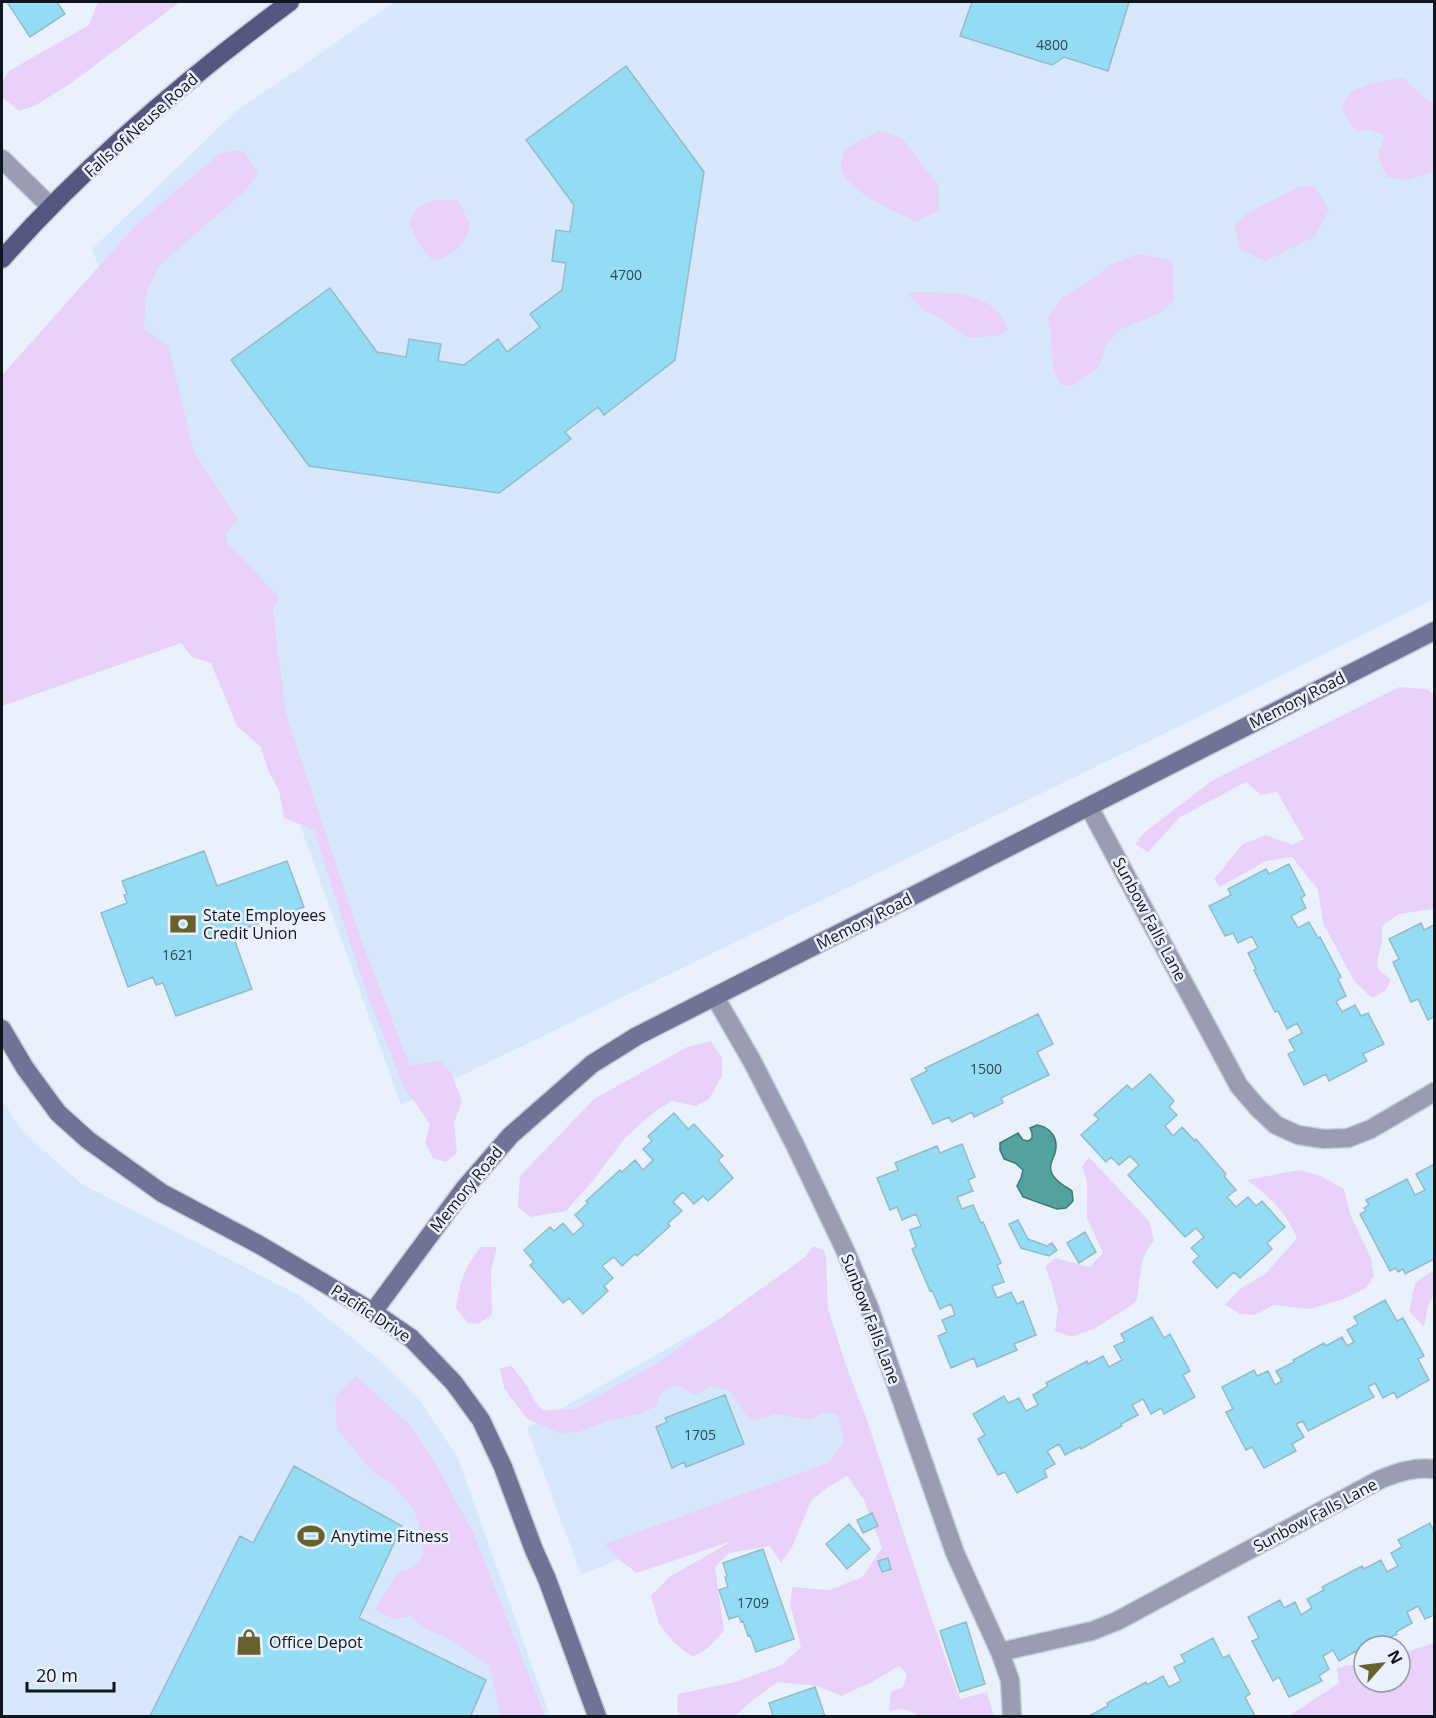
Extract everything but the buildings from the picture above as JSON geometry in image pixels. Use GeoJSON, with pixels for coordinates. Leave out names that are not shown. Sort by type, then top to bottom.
{"type":"FeatureCollection","features":[{"type":"Feature","properties":{"kind":"main road","name":"Falls of Neuse Road"},"geometry":{"type":"LineString","coordinates":[[2,259],[50,207],[130,132],[207,66],[290,2]]}},
{"type":"Feature","properties":{"kind":"street"},"geometry":{"type":"LineString","coordinates":[[2,159],[50,207]]}},
{"type":"Feature","properties":{"kind":"street","name":"Memory Road"},"geometry":{"type":"LineString","coordinates":[[373,1312],[464,1189],[511,1135],[592,1064],[637,1036],[1434,631]]}},
{"type":"Feature","properties":{"kind":"street","name":"Sunbow Falls Lane"},"geometry":{"type":"LineString","coordinates":[[1089,807],[1239,1086],[1276,1125],[1298,1135],[1324,1139],[1348,1138],[1371,1129],[1434,1092]]}},
{"type":"Feature","properties":{"kind":"street","name":"Sunbow Falls Lane"},"geometry":{"type":"LineString","coordinates":[[715,997],[752,1061],[845,1250],[868,1307],[955,1553],[1000,1652],[1010,1680],[1012,1716]]}},
{"type":"Feature","properties":{"kind":"street","name":"Pacific Drive"},"geometry":{"type":"LineString","coordinates":[[2,1029],[25,1068],[58,1113],[88,1140],[162,1193],[258,1244],[373,1312],[411,1338],[454,1383],[481,1420],[503,1467],[547,1578],[597,1716]]}},
{"type":"Feature","properties":{"kind":"street","name":"Sunbow Falls Lane"},"geometry":{"type":"LineString","coordinates":[[1000,1652],[1092,1632],[1117,1621],[1379,1480],[1402,1471],[1421,1468],[1434,1470]]}},
{"type":"Feature","properties":{"kind":"shaded area"},"geometry":{"type":"Polygon","coordinates":[[[98,2],[180,2],[67,86],[36,105],[19,111],[2,97],[2,82],[9,71],[89,25],[98,2]]]}},
{"type":"Feature","properties":{"kind":"shaded area"},"geometry":{"type":"Polygon","coordinates":[[[394,2],[1434,2],[1434,599],[1190,721],[401,1105],[92,249],[237,110],[394,2]]]}},
{"type":"Feature","properties":{"kind":"shaded area"},"geometry":{"type":"Polygon","coordinates":[[[1404,78],[1434,104],[1434,171],[1408,180],[1387,177],[1377,155],[1385,136],[1368,129],[1358,132],[1351,126],[1341,107],[1352,91],[1372,83],[1404,78]]]}},
{"type":"Feature","properties":{"kind":"shaded area"},"geometry":{"type":"Polygon","coordinates":[[[878,131],[902,138],[938,185],[939,210],[916,222],[874,201],[847,179],[841,168],[843,150],[878,131]]]}},
{"type":"Feature","properties":{"kind":"shaded area"},"geometry":{"type":"Polygon","coordinates":[[[236,150],[245,152],[258,174],[245,191],[160,265],[146,292],[144,329],[168,345],[194,452],[238,520],[226,533],[226,541],[279,597],[273,611],[286,713],[361,939],[410,1066],[440,1060],[452,1075],[462,1101],[454,1123],[457,1153],[446,1162],[433,1158],[425,1143],[430,1124],[404,1087],[364,986],[314,830],[284,818],[279,791],[268,770],[261,747],[237,726],[211,663],[192,657],[181,643],[2,706],[2,375],[136,225],[219,154],[236,150]]]}},
{"type":"Feature","properties":{"kind":"shaded area"},"geometry":{"type":"Polygon","coordinates":[[[1300,186],[1314,186],[1329,210],[1314,237],[1266,261],[1242,251],[1234,228],[1244,215],[1300,186]]]}},
{"type":"Feature","properties":{"kind":"shaded area"},"geometry":{"type":"Polygon","coordinates":[[[437,200],[458,200],[471,226],[458,249],[435,261],[422,248],[409,221],[419,206],[437,200]]]}},
{"type":"Feature","properties":{"kind":"shaded area"},"geometry":{"type":"Polygon","coordinates":[[[1139,254],[1173,261],[1174,301],[1158,314],[1121,329],[1107,342],[1099,367],[1072,386],[1060,384],[1054,371],[1048,316],[1063,297],[1096,277],[1111,264],[1139,254]]]}},
{"type":"Feature","properties":{"kind":"shaded area"},"geometry":{"type":"Polygon","coordinates":[[[907,292],[953,293],[976,298],[995,309],[1008,329],[1001,335],[965,337],[943,320],[922,309],[907,292]]]}},
{"type":"Feature","properties":{"kind":"shaded area"},"geometry":{"type":"Polygon","coordinates":[[[1399,687],[1427,689],[1434,695],[1434,909],[1399,914],[1382,926],[1378,969],[1391,980],[1385,991],[1372,998],[1354,981],[1323,923],[1318,890],[1292,857],[1266,861],[1220,887],[1214,879],[1243,844],[1266,835],[1293,845],[1304,839],[1277,792],[1261,795],[1246,782],[1180,817],[1148,852],[1135,844],[1146,831],[1213,780],[1399,687]]]}},
{"type":"Feature","properties":{"kind":"shaded area"},"geometry":{"type":"Polygon","coordinates":[[[711,1041],[722,1058],[722,1076],[709,1099],[696,1106],[672,1101],[654,1112],[625,1138],[591,1183],[566,1211],[531,1217],[518,1207],[520,1176],[594,1099],[687,1047],[711,1041]]]}},
{"type":"Feature","properties":{"kind":"shaded area"},"geometry":{"type":"Polygon","coordinates":[[[2,1100],[24,1133],[82,1184],[299,1295],[376,1357],[420,1401],[458,1458],[550,1716],[2,1716],[2,1100]]]}},
{"type":"Feature","properties":{"kind":"shaded area"},"geometry":{"type":"Polygon","coordinates":[[[1037,1125],[1050,1131],[1055,1139],[1056,1148],[1051,1169],[1057,1180],[1072,1191],[1073,1201],[1066,1208],[1057,1209],[1023,1197],[1017,1186],[1023,1170],[1015,1163],[1004,1159],[1000,1150],[1000,1143],[1018,1133],[1023,1140],[1028,1141],[1032,1138],[1030,1128],[1037,1125]]]}},
{"type":"Feature","properties":{"kind":"shaded area"},"geometry":{"type":"Polygon","coordinates":[[[1089,1157],[1149,1221],[1154,1240],[1145,1254],[1136,1302],[1096,1328],[1072,1337],[1055,1331],[1058,1310],[1045,1267],[1055,1258],[1090,1267],[1103,1253],[1087,1218],[1087,1181],[1082,1167],[1089,1157]]]}},
{"type":"Feature","properties":{"kind":"shaded area"},"geometry":{"type":"Polygon","coordinates":[[[1299,1170],[1321,1176],[1344,1189],[1350,1214],[1371,1258],[1374,1276],[1366,1288],[1341,1300],[1309,1309],[1274,1305],[1255,1315],[1240,1314],[1225,1305],[1241,1288],[1265,1274],[1297,1238],[1288,1221],[1276,1206],[1247,1180],[1299,1170]]]}},
{"type":"Feature","properties":{"kind":"shaded area"},"geometry":{"type":"Polygon","coordinates":[[[813,1246],[824,1250],[828,1309],[960,1699],[987,1692],[994,1716],[919,1716],[905,1710],[889,1711],[891,1692],[903,1687],[907,1674],[899,1666],[872,1682],[841,1696],[818,1686],[778,1682],[735,1716],[680,1716],[677,1709],[678,1694],[735,1682],[782,1665],[801,1647],[790,1604],[792,1587],[830,1590],[862,1577],[882,1548],[864,1500],[847,1476],[828,1487],[811,1501],[793,1545],[781,1563],[770,1546],[729,1553],[715,1567],[724,1631],[708,1648],[693,1657],[675,1644],[659,1624],[651,1596],[669,1577],[732,1541],[637,1573],[619,1560],[605,1544],[828,1463],[844,1443],[838,1415],[824,1412],[810,1420],[776,1414],[750,1421],[730,1391],[711,1386],[695,1395],[677,1385],[661,1392],[656,1406],[643,1413],[605,1422],[579,1432],[559,1433],[526,1418],[504,1388],[500,1368],[512,1366],[543,1410],[575,1409],[659,1362],[806,1256],[813,1246]]]}},
{"type":"Feature","properties":{"kind":"shaded area"},"geometry":{"type":"Polygon","coordinates":[[[481,1247],[497,1247],[491,1271],[492,1315],[478,1324],[468,1323],[456,1308],[461,1283],[467,1268],[481,1247]]]}},
{"type":"Feature","properties":{"kind":"shaded area"},"geometry":{"type":"Polygon","coordinates":[[[1434,1270],[1434,1295],[1428,1306],[1424,1327],[1409,1311],[1415,1283],[1434,1270]]]}},
{"type":"Feature","properties":{"kind":"shaded area"},"geometry":{"type":"Polygon","coordinates":[[[802,1272],[866,1456],[581,1575],[527,1428],[802,1272]]]}},
{"type":"Feature","properties":{"kind":"shaded area"},"geometry":{"type":"Polygon","coordinates":[[[356,1376],[410,1425],[439,1470],[474,1534],[545,1716],[500,1716],[489,1665],[449,1639],[424,1628],[410,1616],[394,1619],[375,1610],[398,1572],[414,1567],[424,1553],[415,1511],[395,1487],[371,1470],[337,1429],[335,1396],[356,1376]]]}},
{"type":"Feature","properties":{"kind":"shaded area"},"geometry":{"type":"Polygon","coordinates":[[[1434,1643],[1434,1714],[1429,1716],[1289,1716],[1339,1683],[1337,1669],[1346,1665],[1352,1665],[1352,1694],[1412,1694],[1412,1650],[1434,1643]]]}},
{"type":"Feature","properties":{"kind":"place","name":"State Employees Credit Union"},"geometry":{"type":"Point","coordinates":[183,924]}},
{"type":"Feature","properties":{"kind":"place","name":"Anytime Fitness"},"geometry":{"type":"Point","coordinates":[311,1536]}},
{"type":"Feature","properties":{"kind":"place","name":"Office Depot"},"geometry":{"type":"Point","coordinates":[249,1642]}}]}
